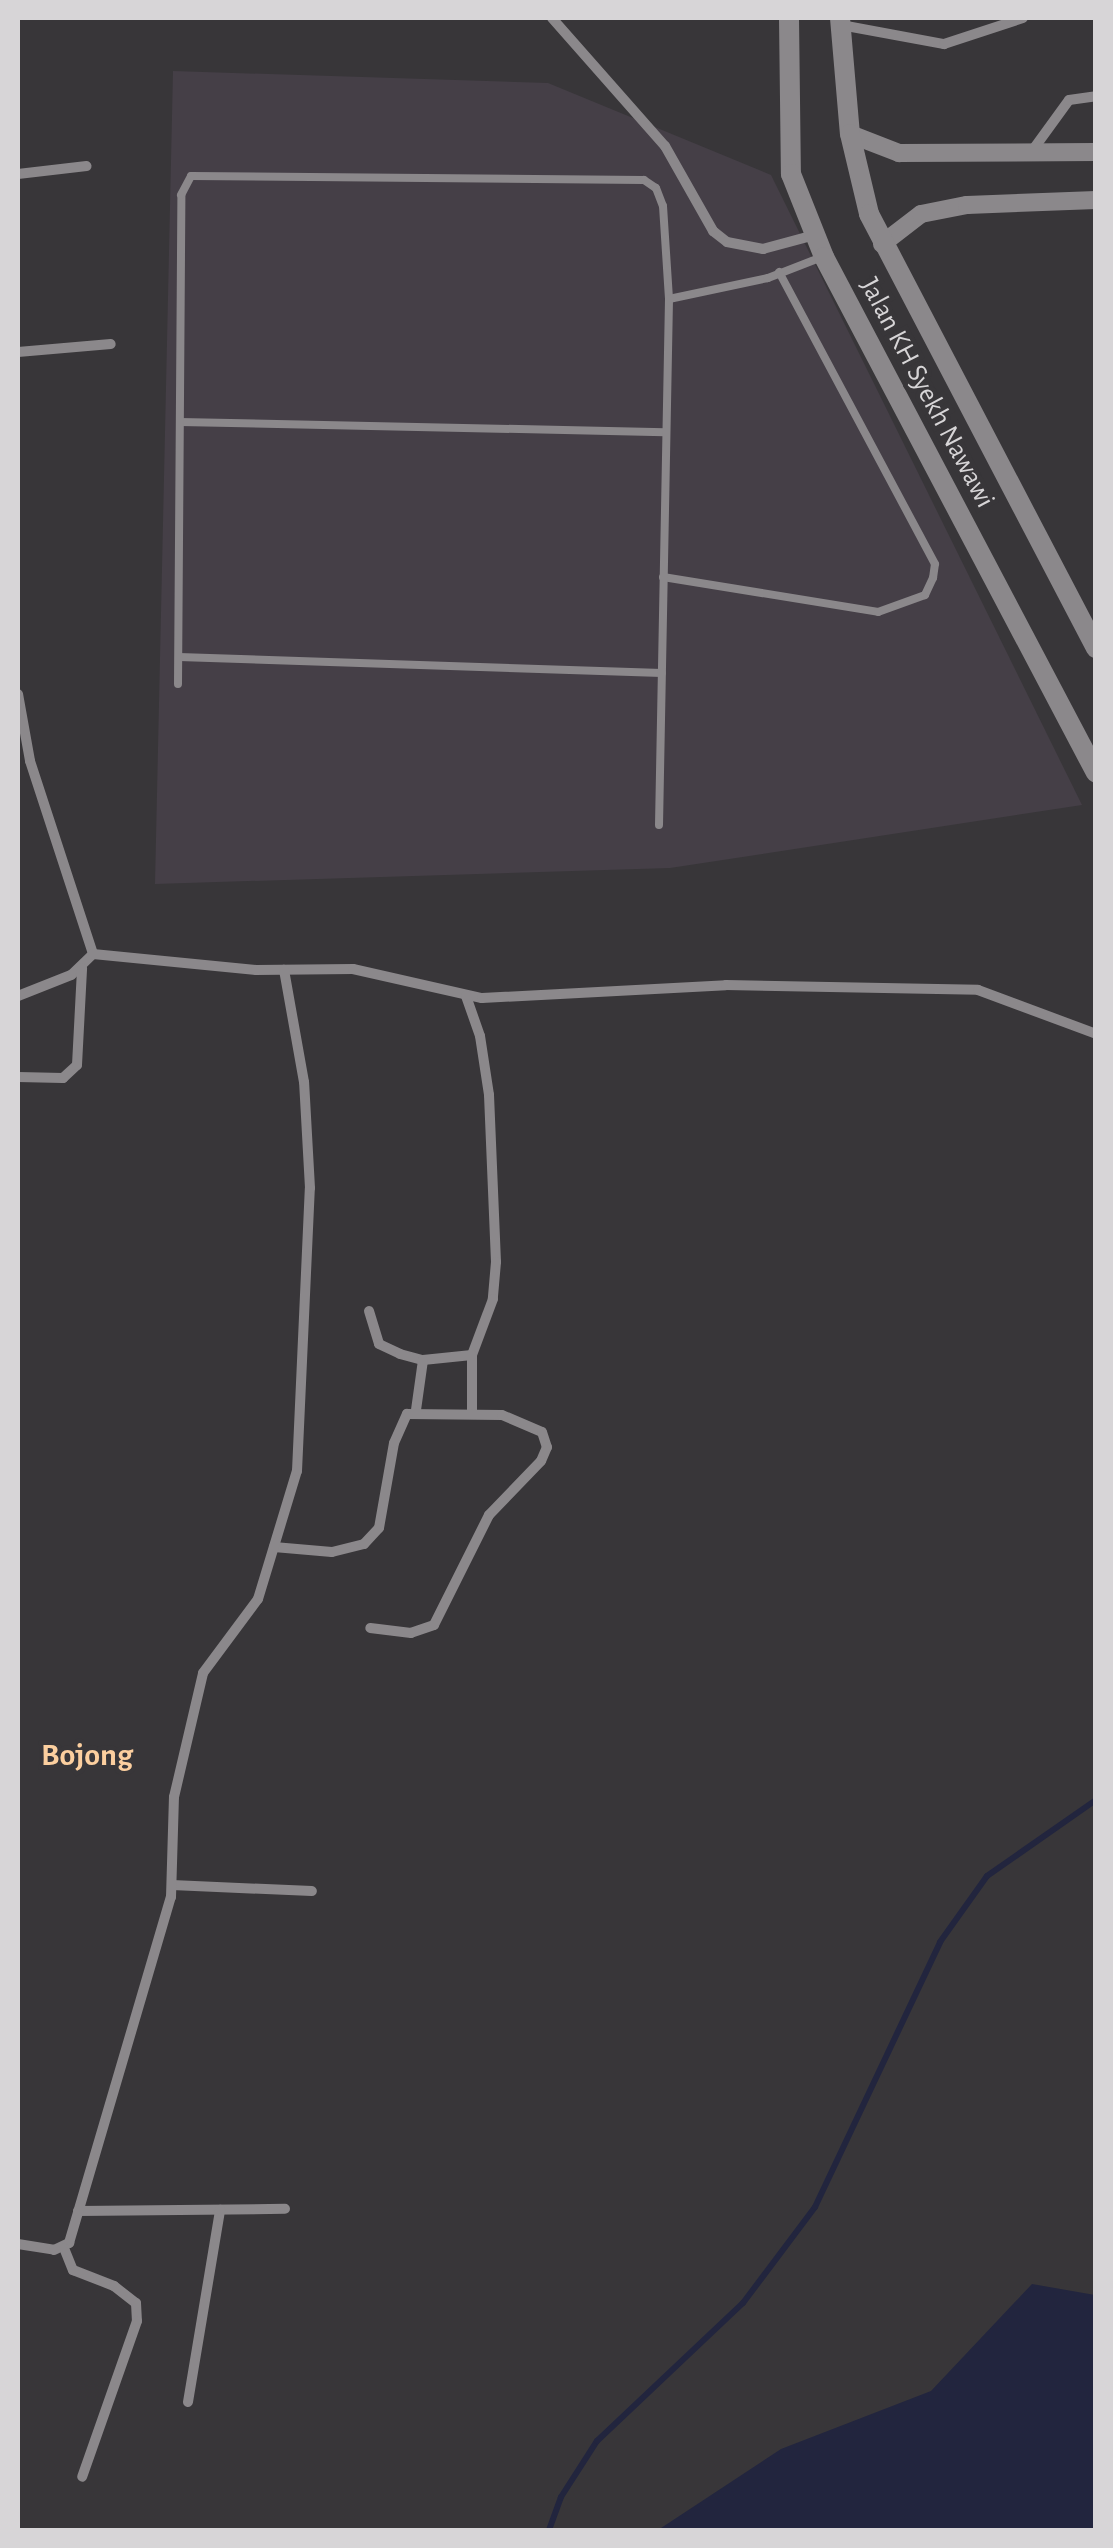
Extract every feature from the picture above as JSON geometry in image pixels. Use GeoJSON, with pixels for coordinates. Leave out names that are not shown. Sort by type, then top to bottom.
{"type":"FeatureCollection","features":[{"type":"Feature","properties":{"kind":"main road","name":"Jalan KH Syekh Nawawi"},"geometry":{"type":"LineString","coordinates":[[789,18],[787,140],[791,174],[824,257],[1096,773]]}},
{"type":"Feature","properties":{"kind":"main road","name":"Jalan KH Syekh Nawawi"},"geometry":{"type":"LineString","coordinates":[[840,21],[850,134],[882,244],[1096,648]]}},
{"type":"Feature","properties":{"kind":"street"},"geometry":{"type":"LineString","coordinates":[[552,18],[665,146],[713,231],[726,242],[763,249],[816,234]]}},
{"type":"Feature","properties":{"kind":"street"},"geometry":{"type":"LineString","coordinates":[[840,21],[944,44],[1024,18]]}},
{"type":"Feature","properties":{"kind":"street"},"geometry":{"type":"LineString","coordinates":[[1032,151],[1069,100],[1096,96]]}},
{"type":"Feature","properties":{"kind":"street"},"geometry":{"type":"LineString","coordinates":[[850,134],[899,152],[1096,152]]}},
{"type":"Feature","properties":{"kind":"street"},"geometry":{"type":"LineString","coordinates":[[18,174],[86,166]]}},
{"type":"Feature","properties":{"kind":"street"},"geometry":{"type":"LineString","coordinates":[[882,244],[921,214],[966,204],[1096,200]]}},
{"type":"Feature","properties":{"kind":"street"},"geometry":{"type":"LineString","coordinates":[[18,352],[111,344]]}},
{"type":"Feature","properties":{"kind":"street"},"geometry":{"type":"LineString","coordinates":[[18,694],[30,761],[93,954]]}},
{"type":"Feature","properties":{"kind":"street"},"geometry":{"type":"LineString","coordinates":[[18,996],[82,968],[93,954]]}},
{"type":"Feature","properties":{"kind":"street"},"geometry":{"type":"LineString","coordinates":[[93,954],[284,970],[353,969],[466,996],[726,986],[978,990],[1096,1034]]}},
{"type":"Feature","properties":{"kind":"street"},"geometry":{"type":"LineString","coordinates":[[18,1077],[63,1078],[77,1065],[82,968]]}},
{"type":"Feature","properties":{"kind":"street"},"geometry":{"type":"LineString","coordinates":[[82,2477],[137,2321],[133,2297],[73,2270],[64,2248],[172,1885],[174,1797],[203,1674],[258,1599],[298,1471],[310,1270],[304,1082],[284,970]]}},
{"type":"Feature","properties":{"kind":"street"},"geometry":{"type":"LineString","coordinates":[[466,996],[480,1036],[489,1095],[496,1262],[493,1299],[472,1355],[472,1413]]}},
{"type":"Feature","properties":{"kind":"street"},"geometry":{"type":"LineString","coordinates":[[369,1311],[379,1344],[423,1360],[472,1355]]}},
{"type":"Feature","properties":{"kind":"street"},"geometry":{"type":"LineString","coordinates":[[416,1410],[423,1360]]}},
{"type":"Feature","properties":{"kind":"street"},"geometry":{"type":"LineString","coordinates":[[274,1548],[332,1552],[364,1544],[379,1528],[401,1419],[416,1410],[524,1420],[542,1432],[548,1447],[541,1462],[489,1515],[434,1625],[412,1632],[370,1628]]}},
{"type":"Feature","properties":{"kind":"street"},"geometry":{"type":"LineString","coordinates":[[172,1885],[312,1890]]}},
{"type":"Feature","properties":{"kind":"street"},"geometry":{"type":"LineString","coordinates":[[78,2211],[285,2208]]}},
{"type":"Feature","properties":{"kind":"street"},"geometry":{"type":"LineString","coordinates":[[188,2402],[220,2210]]}},
{"type":"Feature","properties":{"kind":"street"},"geometry":{"type":"LineString","coordinates":[[18,2244],[64,2248]]}},
{"type":"Feature","properties":{"kind":"lane"},"geometry":{"type":"LineString","coordinates":[[178,684],[181,195],[192,176],[644,180],[656,188],[663,206],[669,300],[659,825]]}},
{"type":"Feature","properties":{"kind":"lane"},"geometry":{"type":"LineString","coordinates":[[669,300],[824,257]]}},
{"type":"Feature","properties":{"kind":"lane"},"geometry":{"type":"LineString","coordinates":[[663,576],[878,612],[925,595],[933,578],[935,564],[779,272]]}},
{"type":"Feature","properties":{"kind":"lane"},"geometry":{"type":"LineString","coordinates":[[180,422],[665,432]]}},
{"type":"Feature","properties":{"kind":"lane"},"geometry":{"type":"LineString","coordinates":[[179,657],[662,673]]}},
{"type":"Feature","properties":{"kind":"shaded area"},"geometry":{"type":"Polygon","coordinates":[[[173,71],[548,83],[771,175],[1082,805],[670,868],[155,884],[173,71]]]}},
{"type":"Feature","properties":{"kind":"water"},"geometry":{"type":"Polygon","coordinates":[[[1032,2284],[1095,2295],[1095,2530],[658,2530],[781,2449],[931,2391],[1032,2284]]]}},
{"type":"Feature","properties":{"kind":"waterway"},"geometry":{"type":"LineString","coordinates":[[549,2530],[561,2497],[597,2441],[743,2303],[815,2207],[940,1942],[987,1876],[1096,1800]]}},
{"type":"Feature","properties":{"kind":"district","name":"Bojong"},"geometry":{"type":"Point","coordinates":[87,1755]}}]}
